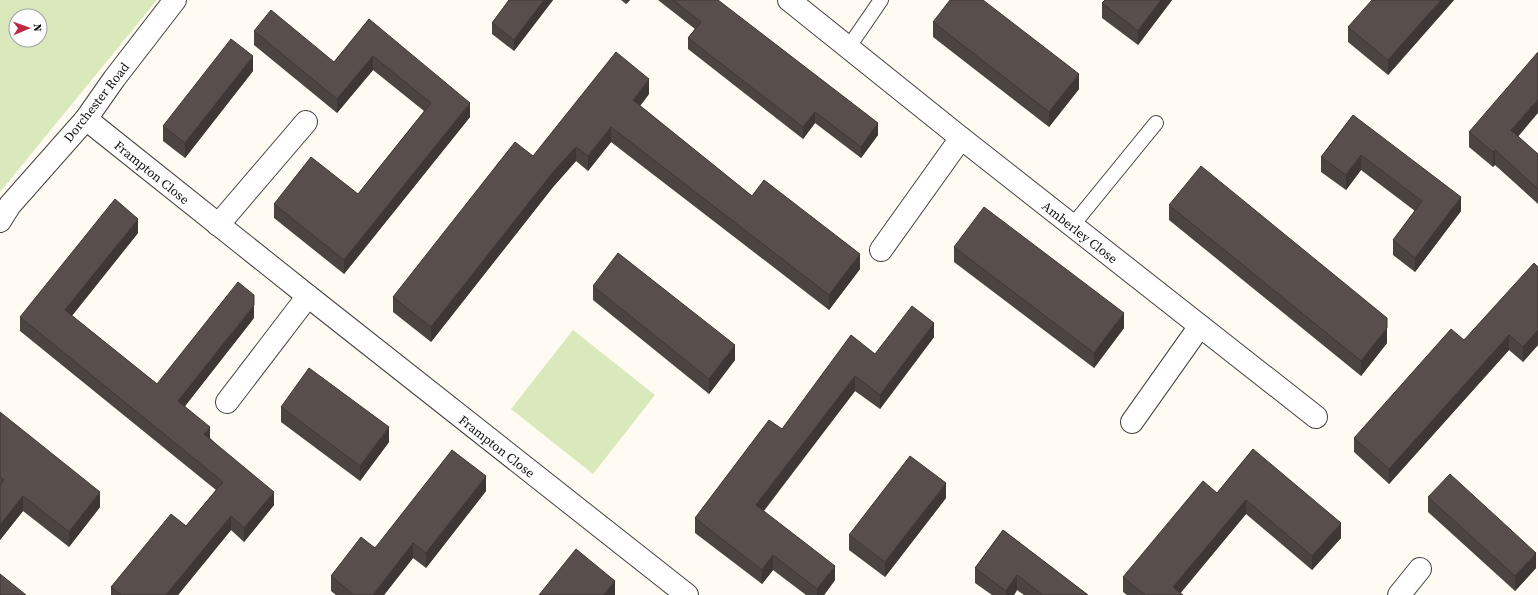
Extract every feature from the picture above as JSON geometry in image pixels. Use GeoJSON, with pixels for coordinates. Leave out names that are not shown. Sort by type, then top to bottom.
{"type":"FeatureCollection","features":[{"type":"Feature","properties":{"kind":"street","name":"Dorchester Road"},"geometry":{"type":"LineString","coordinates":[[0,221],[10,205],[86,119],[114,79],[175,0]]}},
{"type":"Feature","properties":{"kind":"street","name":"Amberley Close"},"geometry":{"type":"LineString","coordinates":[[789,0],[1072,226],[1316,417]]}},
{"type":"Feature","properties":{"kind":"street","name":"Frampton Close"},"geometry":{"type":"LineString","coordinates":[[86,119],[687,595]]}},
{"type":"Feature","properties":{"kind":"street"},"geometry":{"type":"LineString","coordinates":[[218,225],[306,122]]}},
{"type":"Feature","properties":{"kind":"street"},"geometry":{"type":"LineString","coordinates":[[881,250],[961,138]]}},
{"type":"Feature","properties":{"kind":"street"},"geometry":{"type":"LineString","coordinates":[[228,402],[308,296]]}},
{"type":"Feature","properties":{"kind":"street"},"geometry":{"type":"LineString","coordinates":[[1132,422],[1200,326]]}},
{"type":"Feature","properties":{"kind":"street"},"geometry":{"type":"LineString","coordinates":[[1399,595],[1420,569]]}},
{"type":"Feature","properties":{"kind":"lane"},"geometry":{"type":"LineString","coordinates":[[848,48],[881,0]]}},
{"type":"Feature","properties":{"kind":"lane"},"geometry":{"type":"LineString","coordinates":[[1072,226],[1156,123]]}},
{"type":"Feature","properties":{"kind":"green space"},"geometry":{"type":"Polygon","coordinates":[[[0,0],[157,0],[0,192],[0,0]]]}},
{"type":"Feature","properties":{"kind":"green space"},"geometry":{"type":"Polygon","coordinates":[[[573,330],[655,395],[593,474],[511,409],[573,330]]]}},
{"type":"Feature","properties":{"kind":"building"},"geometry":{"type":"Polygon","coordinates":[[[509,0],[544,0],[514,40],[492,23],[509,0]]]}},
{"type":"Feature","properties":{"kind":"building"},"geometry":{"type":"Polygon","coordinates":[[[673,0],[718,0],[878,123],[861,147],[815,112],[803,127],[688,38],[701,22],[673,0]]]}},
{"type":"Feature","properties":{"kind":"building"},"geometry":{"type":"Polygon","coordinates":[[[950,0],[983,0],[1079,74],[1049,112],[933,22],[950,0]]]}},
{"type":"Feature","properties":{"kind":"building"},"geometry":{"type":"Polygon","coordinates":[[[1105,0],[1161,0],[1138,31],[1102,3],[1105,0]]]}},
{"type":"Feature","properties":{"kind":"building"},"geometry":{"type":"Polygon","coordinates":[[[1372,0],[1441,0],[1388,60],[1348,27],[1372,0]]]}},
{"type":"Feature","properties":{"kind":"building"},"geometry":{"type":"Polygon","coordinates":[[[271,10],[334,62],[369,19],[470,103],[344,260],[274,204],[311,157],[358,194],[431,103],[373,56],[337,99],[254,31],[271,10]]]}},
{"type":"Feature","properties":{"kind":"building"},"geometry":{"type":"Polygon","coordinates":[[[231,39],[253,56],[185,143],[163,126],[231,39]]]}},
{"type":"Feature","properties":{"kind":"building"},"geometry":{"type":"Polygon","coordinates":[[[616,52],[649,79],[633,100],[752,196],[764,180],[860,254],[829,295],[611,127],[588,156],[576,147],[553,172],[431,327],[393,297],[515,142],[533,156],[616,52]]]}},
{"type":"Feature","properties":{"kind":"building"},"geometry":{"type":"Polygon","coordinates":[[[1538,52],[1538,99],[1511,130],[1538,154],[1538,189],[1495,150],[1493,152],[1469,132],[1538,52]]]}},
{"type":"Feature","properties":{"kind":"building"},"geometry":{"type":"Polygon","coordinates":[[[1353,115],[1461,197],[1415,258],[1393,240],[1422,201],[1361,155],[1346,175],[1321,157],[1353,115]]]}},
{"type":"Feature","properties":{"kind":"building"},"geometry":{"type":"Polygon","coordinates":[[[1201,166],[1387,318],[1387,328],[1361,361],[1169,205],[1201,166]]]}},
{"type":"Feature","properties":{"kind":"building"},"geometry":{"type":"Polygon","coordinates":[[[115,199],[138,219],[65,310],[157,384],[238,282],[254,295],[254,305],[178,401],[210,427],[204,434],[274,492],[244,528],[231,516],[166,595],[121,595],[111,587],[171,514],[186,526],[223,482],[20,317],[115,199]]]}},
{"type":"Feature","properties":{"kind":"building"},"geometry":{"type":"Polygon","coordinates":[[[984,207],[1124,313],[1094,353],[954,247],[984,207]]]}},
{"type":"Feature","properties":{"kind":"building"},"geometry":{"type":"Polygon","coordinates":[[[618,253],[735,345],[709,379],[593,286],[618,253]]]}},
{"type":"Feature","properties":{"kind":"building"},"geometry":{"type":"Polygon","coordinates":[[[1534,263],[1538,267],[1538,330],[1523,347],[1509,335],[1389,469],[1354,438],[1451,329],[1464,340],[1534,263]]]}},
{"type":"Feature","properties":{"kind":"building"},"geometry":{"type":"Polygon","coordinates":[[[912,306],[934,323],[880,395],[855,376],[756,505],[835,566],[817,589],[773,555],[762,570],[695,518],[769,420],[782,429],[851,335],[875,354],[912,306]]]}},
{"type":"Feature","properties":{"kind":"building"},"geometry":{"type":"Polygon","coordinates":[[[309,368],[389,427],[360,466],[281,407],[309,368]]]}},
{"type":"Feature","properties":{"kind":"building"},"geometry":{"type":"Polygon","coordinates":[[[0,412],[100,492],[69,532],[23,496],[0,525],[0,485],[4,480],[0,477],[0,412]]]}},
{"type":"Feature","properties":{"kind":"building"},"geometry":{"type":"Polygon","coordinates":[[[1253,449],[1341,523],[1312,556],[1246,500],[1173,587],[1183,595],[1145,595],[1123,577],[1203,481],[1217,493],[1253,449]]]}},
{"type":"Feature","properties":{"kind":"building"},"geometry":{"type":"Polygon","coordinates":[[[452,450],[486,476],[426,553],[413,543],[373,595],[354,595],[331,576],[361,537],[375,548],[452,450]]]}},
{"type":"Feature","properties":{"kind":"building"},"geometry":{"type":"Polygon","coordinates":[[[910,456],[946,483],[885,562],[849,535],[910,456]]]}},
{"type":"Feature","properties":{"kind":"building"},"geometry":{"type":"Polygon","coordinates":[[[1450,474],[1536,553],[1515,576],[1428,497],[1450,474]]]}},
{"type":"Feature","properties":{"kind":"building"},"geometry":{"type":"Polygon","coordinates":[[[1003,530],[1088,595],[1043,595],[1017,575],[1006,591],[975,568],[1003,530]]]}},
{"type":"Feature","properties":{"kind":"building"},"geometry":{"type":"Polygon","coordinates":[[[576,549],[615,581],[603,595],[539,595],[576,549]]]}},
{"type":"Feature","properties":{"kind":"building"},"geometry":{"type":"Polygon","coordinates":[[[0,574],[26,595],[0,595],[0,574]]]}}]}
